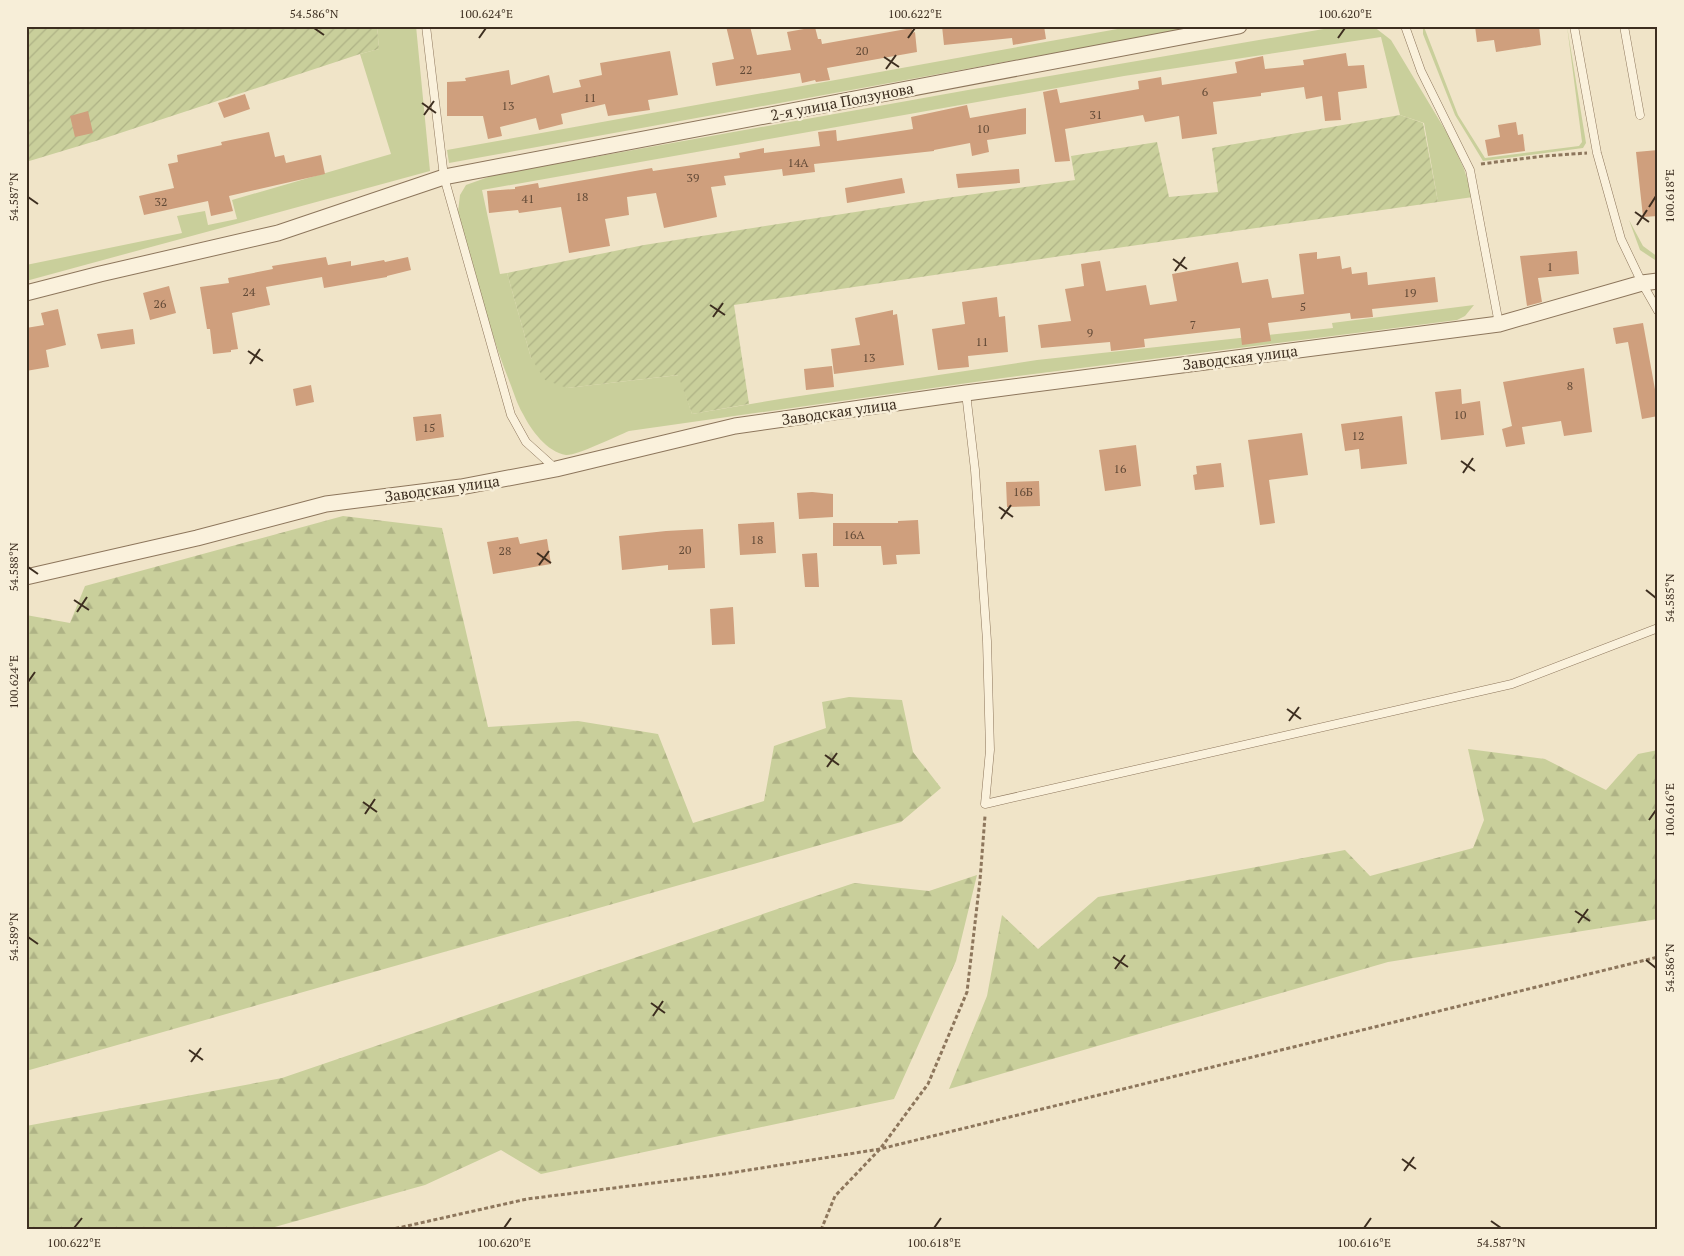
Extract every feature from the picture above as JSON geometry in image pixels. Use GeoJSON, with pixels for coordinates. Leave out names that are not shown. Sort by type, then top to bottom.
{"type":"FeatureCollection","features":[{"type":"Feature","properties":{"kind":"street","name":"2-я улица Ползунова"},"geometry":{"type":"LineString","coordinates":[[26,293],[278,233],[444,177],[1239,26]]}},
{"type":"Feature","properties":{"kind":"street","name":"Заводская улица"},"geometry":{"type":"LineString","coordinates":[[26,577],[197,538],[326,504],[461,487],[556,469],[735,426],[966,393],[1499,324],[1642,283],[1658,281]]}},
{"type":"Feature","properties":{"kind":"lane"},"geometry":{"type":"LineString","coordinates":[[426,26],[444,177],[511,416],[526,442],[556,469]]}},
{"type":"Feature","properties":{"kind":"lane"},"geometry":{"type":"LineString","coordinates":[[1405,26],[1421,71],[1468,166],[1499,324]]}},
{"type":"Feature","properties":{"kind":"lane"},"geometry":{"type":"LineString","coordinates":[[1574,26],[1597,153],[1621,239],[1658,311]]}},
{"type":"Feature","properties":{"kind":"lane"},"geometry":{"type":"LineString","coordinates":[[1624,26],[1640,115]]}},
{"type":"Feature","properties":{"kind":"lane"},"geometry":{"type":"LineString","coordinates":[[966,393],[975,470],[987,641],[990,750],[986,804],[1512,684],[1658,628]]}},
{"type":"Feature","properties":{"kind":"path"},"geometry":{"type":"LineString","coordinates":[[1468,166],[1544,156],[1597,153]]}},
{"type":"Feature","properties":{"kind":"path"},"geometry":{"type":"LineString","coordinates":[[821,1230],[835,1196],[880,1149],[928,1084],[967,992],[980,880],[986,804]]}},
{"type":"Feature","properties":{"kind":"path"},"geometry":{"type":"LineString","coordinates":[[389,1230],[527,1199],[724,1174],[880,1149],[1658,957]]}},
{"type":"Feature","properties":{"kind":"green space"},"geometry":{"type":"Polygon","coordinates":[[[26,26],[377,26],[379,49],[26,162],[26,26]]]}},
{"type":"Feature","properties":{"kind":"green space"},"geometry":{"type":"Polygon","coordinates":[[[377,26],[416,26],[430,171],[26,281],[26,265],[182,233],[177,216],[205,211],[208,225],[237,219],[232,200],[391,154],[360,54],[379,49],[377,26]]]}},
{"type":"Feature","properties":{"kind":"green space"},"geometry":{"type":"Polygon","coordinates":[[[1134,26],[1203,26],[449,163],[447,150],[1134,26]]]}},
{"type":"Feature","properties":{"kind":"green space"},"geometry":{"type":"Polygon","coordinates":[[[1341,26],[1373,26],[1391,40],[1450,138],[1464,169],[1473,197],[1438,202],[1424,123],[1400,115],[1381,37],[1124,76],[482,190],[500,274],[507,273],[531,358],[567,388],[679,375],[692,414],[1037,360],[1333,328],[1332,323],[1474,305],[1465,316],[1457,320],[1003,378],[629,431],[587,449],[566,455],[552,450],[540,439],[530,427],[519,406],[488,320],[458,212],[460,195],[466,185],[494,175],[968,90],[1341,26]]]}},
{"type":"Feature","properties":{"kind":"green space"},"geometry":{"type":"Polygon","coordinates":[[[1423,26],[1428,26],[1424,27],[1458,115],[1485,158],[1579,146],[1582,142],[1567,26],[1586,143],[1583,148],[1483,161],[1455,115],[1423,34],[1423,26]]]}},
{"type":"Feature","properties":{"kind":"green space"},"geometry":{"type":"Polygon","coordinates":[[[1400,115],[1423,123],[1438,202],[734,305],[749,404],[692,414],[678,375],[567,388],[545,380],[531,358],[507,273],[644,245],[1075,180],[1071,156],[1157,142],[1169,197],[1218,192],[1212,148],[1400,115]]]}},
{"type":"Feature","properties":{"kind":"green space"},"geometry":{"type":"Polygon","coordinates":[[[1629,220],[1643,246],[1658,257],[1658,262],[1640,250],[1629,220]]]}},
{"type":"Feature","properties":{"kind":"green space"},"geometry":{"type":"Polygon","coordinates":[[[343,516],[442,528],[488,727],[578,721],[658,734],[693,823],[764,801],[774,746],[826,728],[822,702],[849,697],[902,700],[913,752],[941,788],[901,822],[26,1071],[26,615],[70,623],[85,586],[343,516]]]}},
{"type":"Feature","properties":{"kind":"green space"},"geometry":{"type":"Polygon","coordinates":[[[1468,749],[1545,759],[1606,790],[1638,754],[1658,750],[1658,919],[1388,962],[949,1089],[987,996],[1002,915],[1038,949],[1098,897],[1345,850],[1370,876],[1473,848],[1484,820],[1468,749]]]}},
{"type":"Feature","properties":{"kind":"green space"},"geometry":{"type":"Polygon","coordinates":[[[977,875],[956,961],[894,1099],[541,1174],[501,1150],[425,1185],[264,1230],[26,1230],[26,1126],[282,1078],[854,883],[929,891],[977,875]]]}},
{"type":"Feature","properties":{"kind":"building"},"geometry":{"type":"Polygon","coordinates":[[[726,26],[750,26],[757,55],[791,50],[787,32],[815,27],[818,39],[821,39],[822,44],[912,28],[912,33],[915,32],[917,52],[827,68],[830,80],[816,82],[815,80],[802,83],[800,73],[716,86],[712,63],[734,59],[726,26]]]}},
{"type":"Feature","properties":{"kind":"building"},"geometry":{"type":"Polygon","coordinates":[[[942,26],[1044,26],[1046,39],[1013,45],[1012,38],[944,45],[942,26]]]}},
{"type":"Feature","properties":{"kind":"building"},"geometry":{"type":"Polygon","coordinates":[[[1475,26],[1539,26],[1541,45],[1496,52],[1494,40],[1477,42],[1475,26]]]}},
{"type":"Feature","properties":{"kind":"building"},"geometry":{"type":"Polygon","coordinates":[[[670,51],[678,95],[648,100],[650,110],[608,116],[605,104],[561,114],[563,124],[539,130],[536,118],[500,127],[502,136],[488,139],[483,116],[447,116],[447,82],[466,81],[465,78],[509,70],[511,85],[549,75],[553,93],[581,87],[579,80],[602,75],[600,63],[670,51]]]}},
{"type":"Feature","properties":{"kind":"building"},"geometry":{"type":"Polygon","coordinates":[[[1346,53],[1348,66],[1364,65],[1367,88],[1338,92],[1341,120],[1325,121],[1322,96],[1306,99],[1304,87],[1261,93],[1261,96],[1213,102],[1217,134],[1182,139],[1179,116],[1145,122],[1143,115],[1065,129],[1070,161],[1055,162],[1043,92],[1057,89],[1060,103],[1139,89],[1138,81],[1161,77],[1162,85],[1237,73],[1235,62],[1263,56],[1265,69],[1304,65],[1303,60],[1346,53]]]}},
{"type":"Feature","properties":{"kind":"building"},"geometry":{"type":"Polygon","coordinates":[[[245,94],[250,109],[224,118],[218,103],[245,94]]]}},
{"type":"Feature","properties":{"kind":"building"},"geometry":{"type":"Polygon","coordinates":[[[967,105],[970,118],[1026,108],[1026,134],[987,140],[989,152],[972,156],[970,143],[934,151],[814,164],[815,172],[783,176],[782,169],[724,176],[726,185],[711,187],[717,217],[664,228],[656,193],[627,197],[629,215],[605,219],[610,246],[569,253],[561,207],[519,213],[518,210],[489,213],[487,191],[515,189],[515,187],[538,183],[539,188],[652,168],[653,171],[740,158],[739,153],[764,148],[764,153],[820,146],[818,132],[836,130],[837,141],[913,129],[911,117],[967,105]]]}},
{"type":"Feature","properties":{"kind":"building"},"geometry":{"type":"Polygon","coordinates":[[[88,111],[93,133],[75,137],[70,116],[88,111]]]}},
{"type":"Feature","properties":{"kind":"building"},"geometry":{"type":"Polygon","coordinates":[[[1516,122],[1518,135],[1523,134],[1525,151],[1488,156],[1485,140],[1500,137],[1498,125],[1516,122]]]}},
{"type":"Feature","properties":{"kind":"building"},"geometry":{"type":"Polygon","coordinates":[[[269,132],[275,157],[284,155],[286,163],[321,155],[325,174],[229,196],[233,211],[211,216],[208,201],[144,215],[139,196],[174,188],[168,164],[178,162],[177,155],[222,145],[221,142],[269,132]]]}},
{"type":"Feature","properties":{"kind":"building"},"geometry":{"type":"Polygon","coordinates":[[[1658,150],[1658,216],[1643,217],[1636,152],[1658,150]]]}},
{"type":"Feature","properties":{"kind":"building"},"geometry":{"type":"Polygon","coordinates":[[[1019,169],[1020,183],[958,188],[956,174],[1019,169]]]}},
{"type":"Feature","properties":{"kind":"building"},"geometry":{"type":"Polygon","coordinates":[[[902,178],[905,193],[847,203],[845,188],[902,178]]]}},
{"type":"Feature","properties":{"kind":"building"},"geometry":{"type":"Polygon","coordinates":[[[1577,251],[1579,274],[1538,278],[1542,302],[1527,306],[1520,256],[1577,251]]]}},
{"type":"Feature","properties":{"kind":"building"},"geometry":{"type":"Polygon","coordinates":[[[1317,252],[1317,259],[1340,256],[1342,269],[1351,267],[1352,274],[1367,272],[1368,285],[1435,277],[1438,302],[1372,309],[1373,317],[1351,319],[1350,313],[1268,323],[1271,341],[1242,345],[1240,328],[1144,339],[1145,347],[1111,351],[1110,342],[1041,348],[1038,325],[1071,321],[1065,289],[1084,286],[1081,264],[1100,261],[1106,291],[1146,285],[1150,305],[1177,301],[1172,274],[1238,262],[1242,283],[1268,279],[1272,298],[1304,294],[1299,254],[1317,252]]]}},
{"type":"Feature","properties":{"kind":"building"},"geometry":{"type":"Polygon","coordinates":[[[326,257],[328,265],[351,261],[351,266],[408,257],[411,270],[387,277],[324,288],[322,277],[266,287],[270,305],[232,313],[238,349],[231,350],[231,352],[213,354],[210,329],[207,329],[200,287],[229,283],[228,278],[273,269],[272,266],[326,257]]]}},
{"type":"Feature","properties":{"kind":"building"},"geometry":{"type":"Polygon","coordinates":[[[169,286],[176,313],[150,320],[143,293],[169,286]]]}},
{"type":"Feature","properties":{"kind":"building"},"geometry":{"type":"Polygon","coordinates":[[[997,297],[999,317],[1005,316],[1008,352],[968,356],[969,367],[938,370],[932,329],[965,324],[962,302],[997,297]]]}},
{"type":"Feature","properties":{"kind":"building"},"geometry":{"type":"Polygon","coordinates":[[[58,309],[66,345],[46,350],[49,367],[26,371],[26,328],[44,325],[41,313],[58,309]]]}},
{"type":"Feature","properties":{"kind":"building"},"geometry":{"type":"Polygon","coordinates":[[[893,310],[893,315],[897,314],[904,365],[834,374],[831,349],[860,345],[855,318],[893,310]]]}},
{"type":"Feature","properties":{"kind":"building"},"geometry":{"type":"Polygon","coordinates":[[[1643,323],[1658,406],[1658,416],[1642,419],[1628,342],[1616,344],[1613,328],[1643,323]]]}},
{"type":"Feature","properties":{"kind":"building"},"geometry":{"type":"Polygon","coordinates":[[[133,329],[135,344],[101,349],[97,334],[133,329]]]}},
{"type":"Feature","properties":{"kind":"building"},"geometry":{"type":"Polygon","coordinates":[[[832,366],[834,387],[806,390],[804,369],[832,366]]]}},
{"type":"Feature","properties":{"kind":"building"},"geometry":{"type":"Polygon","coordinates":[[[1584,368],[1592,432],[1564,436],[1561,421],[1522,427],[1525,444],[1506,447],[1502,429],[1512,426],[1503,382],[1584,368]]]}},
{"type":"Feature","properties":{"kind":"building"},"geometry":{"type":"Polygon","coordinates":[[[311,385],[314,402],[296,406],[293,389],[311,385]]]}},
{"type":"Feature","properties":{"kind":"building"},"geometry":{"type":"Polygon","coordinates":[[[1461,389],[1462,404],[1480,401],[1484,435],[1441,440],[1435,392],[1461,389]]]}},
{"type":"Feature","properties":{"kind":"building"},"geometry":{"type":"Polygon","coordinates":[[[441,414],[444,437],[416,441],[413,417],[441,414]]]}},
{"type":"Feature","properties":{"kind":"building"},"geometry":{"type":"Polygon","coordinates":[[[1402,416],[1407,464],[1361,469],[1359,449],[1345,451],[1341,424],[1402,416]]]}},
{"type":"Feature","properties":{"kind":"building"},"geometry":{"type":"Polygon","coordinates":[[[1302,433],[1308,475],[1269,480],[1275,523],[1260,525],[1248,440],[1302,433]]]}},
{"type":"Feature","properties":{"kind":"building"},"geometry":{"type":"Polygon","coordinates":[[[1136,445],[1141,486],[1105,491],[1099,450],[1136,445]]]}},
{"type":"Feature","properties":{"kind":"building"},"geometry":{"type":"Polygon","coordinates":[[[1221,463],[1224,487],[1195,490],[1193,475],[1197,474],[1196,466],[1221,463]]]}},
{"type":"Feature","properties":{"kind":"building"},"geometry":{"type":"Polygon","coordinates":[[[1039,481],[1040,506],[1007,507],[1006,482],[1039,481]]]}},
{"type":"Feature","properties":{"kind":"building"},"geometry":{"type":"Polygon","coordinates":[[[797,493],[833,494],[833,517],[799,519],[797,493]]]}},
{"type":"Feature","properties":{"kind":"building"},"geometry":{"type":"Polygon","coordinates":[[[918,520],[920,554],[896,555],[897,564],[883,565],[881,546],[833,546],[833,523],[898,523],[898,521],[918,520]]]}},
{"type":"Feature","properties":{"kind":"building"},"geometry":{"type":"Polygon","coordinates":[[[774,522],[776,553],[740,555],[738,524],[774,522]]]}},
{"type":"Feature","properties":{"kind":"building"},"geometry":{"type":"Polygon","coordinates":[[[703,529],[705,568],[668,570],[668,565],[622,570],[619,536],[703,529]]]}},
{"type":"Feature","properties":{"kind":"building"},"geometry":{"type":"Polygon","coordinates":[[[518,537],[520,544],[547,539],[551,564],[493,574],[487,542],[518,537]]]}},
{"type":"Feature","properties":{"kind":"building"},"geometry":{"type":"Polygon","coordinates":[[[817,553],[819,587],[805,587],[802,554],[817,553]]]}},
{"type":"Feature","properties":{"kind":"building"},"geometry":{"type":"Polygon","coordinates":[[[733,607],[735,644],[712,645],[710,609],[733,607]]]}}]}
